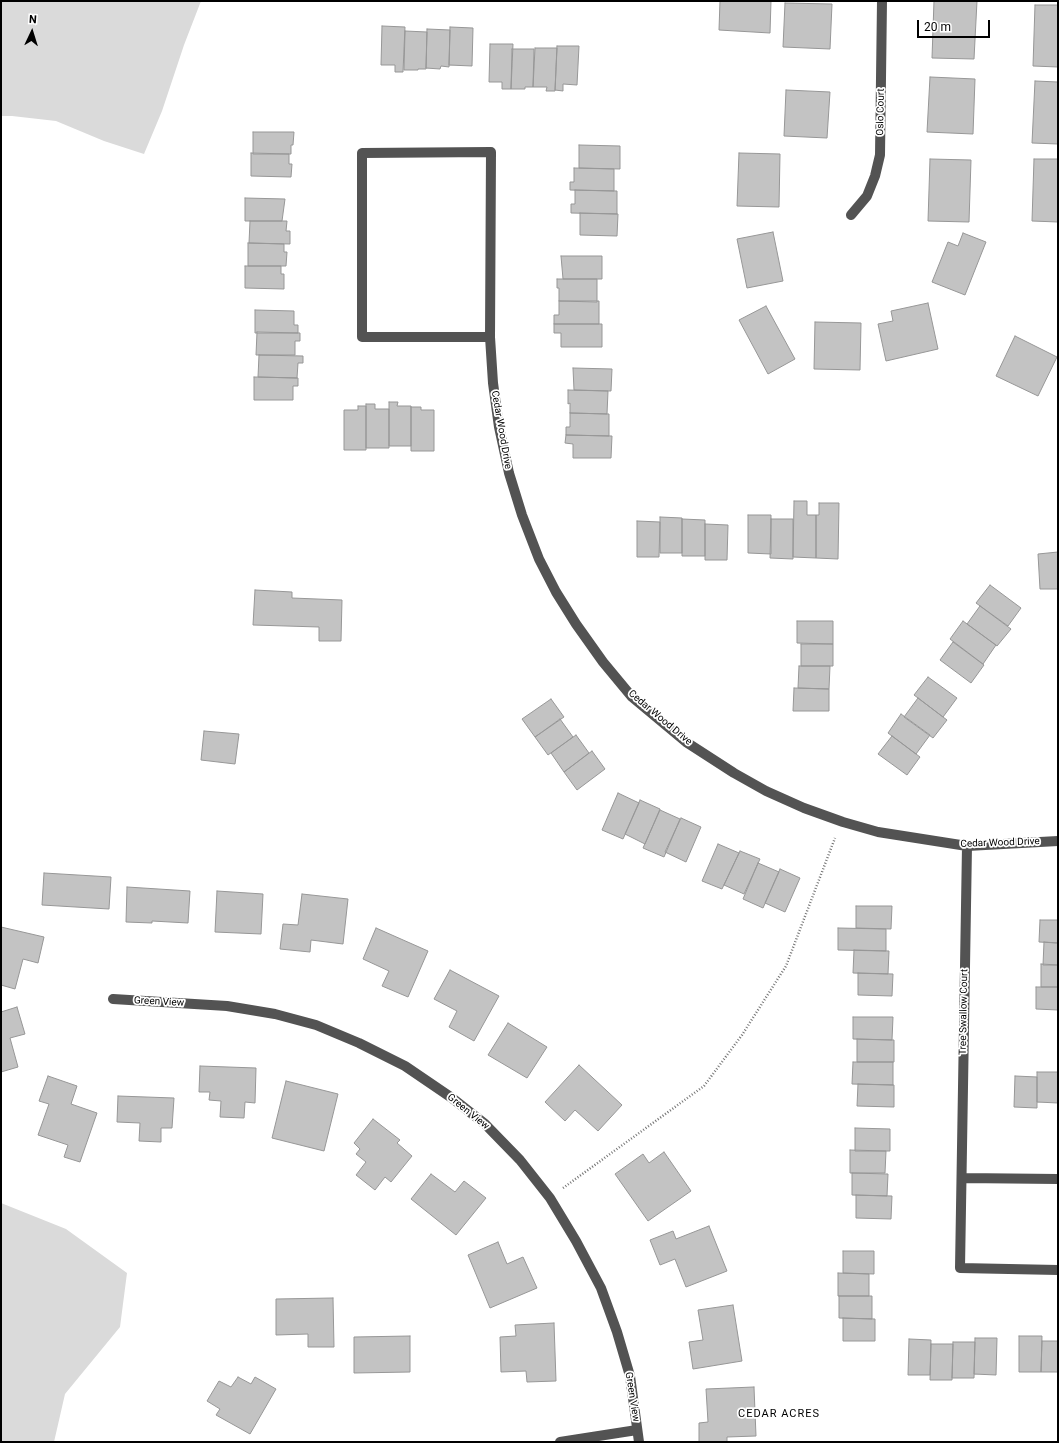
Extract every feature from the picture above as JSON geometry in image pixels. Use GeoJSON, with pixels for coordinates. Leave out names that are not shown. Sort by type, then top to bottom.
{"type":"FeatureCollection","features":[{"type":"Feature","properties":{"kind":"street","name":"Oslo Court"},"geometry":{"type":"LineString","coordinates":[[851,215],[867,196],[875,176],[880,155],[882,1]]}},
{"type":"Feature","properties":{"kind":"street","name":"Cedar Wood Drive"},"geometry":{"type":"LineString","coordinates":[[490,337],[362,337],[362,153],[490,152],[490,337],[493,383],[499,427],[509,474],[522,515],[539,559],[556,592],[576,624],[603,662],[632,697],[686,742],[734,773],[766,791],[804,808],[842,822],[878,832],[967,846],[1058,841]]}},
{"type":"Feature","properties":{"kind":"street","name":"Tree Swallow Court"},"geometry":{"type":"LineString","coordinates":[[967,846],[960,1268],[1058,1270]]}},
{"type":"Feature","properties":{"kind":"street","name":"Green View"},"geometry":{"type":"LineString","coordinates":[[113,999],[226,1006],[275,1014],[316,1025],[359,1043],[405,1066],[452,1098],[484,1124],[520,1160],[550,1198],[576,1241],[601,1288],[617,1332],[630,1376],[639,1442]]}},
{"type":"Feature","properties":{"kind":"street"},"geometry":{"type":"LineString","coordinates":[[962,1178],[1058,1179]]}},
{"type":"Feature","properties":{"kind":"street"},"geometry":{"type":"LineString","coordinates":[[560,1442],[637,1430]]}},
{"type":"Feature","properties":{"kind":"path"},"geometry":{"type":"LineString","coordinates":[[550,1198],[704,1086],[742,1035],[786,966],[832,844],[842,822]]}},
{"type":"Feature","properties":{"kind":"shaded area"},"geometry":{"type":"Polygon","coordinates":[[[1,1],[201,1],[184,45],[162,111],[144,154],[104,141],[56,121],[1,116],[1,1]]]}},
{"type":"Feature","properties":{"kind":"shaded area"},"geometry":{"type":"Polygon","coordinates":[[[1,1203],[66,1229],[127,1273],[120,1327],[65,1394],[54,1442],[1,1442],[1,1203]]]}},
{"type":"Feature","properties":{"kind":"building"},"geometry":{"type":"Polygon","coordinates":[[[720,1],[771,1],[770,33],[719,30],[720,1]]]}},
{"type":"Feature","properties":{"kind":"building"},"geometry":{"type":"Polygon","coordinates":[[[934,1],[977,1],[974,59],[932,58],[934,1]]]}},
{"type":"Feature","properties":{"kind":"building"},"geometry":{"type":"Polygon","coordinates":[[[785,3],[832,4],[830,49],[783,47],[785,3]]]}},
{"type":"Feature","properties":{"kind":"building"},"geometry":{"type":"Polygon","coordinates":[[[1035,5],[1058,5],[1058,67],[1033,66],[1035,5]]]}},
{"type":"Feature","properties":{"kind":"building"},"geometry":{"type":"Polygon","coordinates":[[[382,26],[405,27],[403,72],[395,72],[395,65],[381,65],[382,26]]]}},
{"type":"Feature","properties":{"kind":"building"},"geometry":{"type":"Polygon","coordinates":[[[450,27],[473,28],[472,66],[449,65],[450,27]]]}},
{"type":"Feature","properties":{"kind":"building"},"geometry":{"type":"Polygon","coordinates":[[[427,29],[450,30],[449,67],[441,66],[440,69],[426,68],[427,29]]]}},
{"type":"Feature","properties":{"kind":"building"},"geometry":{"type":"Polygon","coordinates":[[[405,31],[427,32],[426,69],[404,70],[405,31]]]}},
{"type":"Feature","properties":{"kind":"building"},"geometry":{"type":"Polygon","coordinates":[[[490,44],[513,44],[511,89],[502,89],[502,82],[489,82],[490,44]]]}},
{"type":"Feature","properties":{"kind":"building"},"geometry":{"type":"Polygon","coordinates":[[[557,46],[579,46],[577,85],[563,84],[563,91],[555,90],[557,46]]]}},
{"type":"Feature","properties":{"kind":"building"},"geometry":{"type":"Polygon","coordinates":[[[535,48],[557,48],[555,91],[546,91],[547,87],[533,87],[535,48]]]}},
{"type":"Feature","properties":{"kind":"building"},"geometry":{"type":"Polygon","coordinates":[[[512,49],[534,49],[533,87],[525,87],[525,89],[511,89],[512,49]]]}},
{"type":"Feature","properties":{"kind":"building"},"geometry":{"type":"Polygon","coordinates":[[[930,77],[975,79],[973,134],[927,132],[930,77]]]}},
{"type":"Feature","properties":{"kind":"building"},"geometry":{"type":"Polygon","coordinates":[[[1035,81],[1058,82],[1058,144],[1032,143],[1035,81]]]}},
{"type":"Feature","properties":{"kind":"building"},"geometry":{"type":"Polygon","coordinates":[[[786,90],[830,92],[827,138],[784,136],[786,90]]]}},
{"type":"Feature","properties":{"kind":"building"},"geometry":{"type":"Polygon","coordinates":[[[253,132],[294,132],[293,145],[291,145],[291,154],[253,154],[253,132]]]}},
{"type":"Feature","properties":{"kind":"building"},"geometry":{"type":"Polygon","coordinates":[[[579,145],[620,146],[620,169],[579,168],[579,145]]]}},
{"type":"Feature","properties":{"kind":"building"},"geometry":{"type":"Polygon","coordinates":[[[251,153],[289,154],[289,164],[292,164],[291,177],[251,176],[251,153]]]}},
{"type":"Feature","properties":{"kind":"building"},"geometry":{"type":"Polygon","coordinates":[[[739,153],[780,154],[779,207],[737,206],[739,153]]]}},
{"type":"Feature","properties":{"kind":"building"},"geometry":{"type":"Polygon","coordinates":[[[930,159],[971,160],[969,222],[928,221],[930,159]]]}},
{"type":"Feature","properties":{"kind":"building"},"geometry":{"type":"Polygon","coordinates":[[[1034,159],[1058,159],[1058,222],[1032,221],[1034,159]]]}},
{"type":"Feature","properties":{"kind":"building"},"geometry":{"type":"Polygon","coordinates":[[[574,168],[614,169],[614,191],[570,190],[570,182],[574,182],[574,168]]]}},
{"type":"Feature","properties":{"kind":"building"},"geometry":{"type":"Polygon","coordinates":[[[575,190],[617,191],[617,214],[571,213],[571,204],[575,204],[575,190]]]}},
{"type":"Feature","properties":{"kind":"building"},"geometry":{"type":"Polygon","coordinates":[[[245,198],[285,199],[282,221],[245,221],[245,198]]]}},
{"type":"Feature","properties":{"kind":"building"},"geometry":{"type":"Polygon","coordinates":[[[580,213],[618,214],[617,236],[580,235],[580,213]]]}},
{"type":"Feature","properties":{"kind":"building"},"geometry":{"type":"Polygon","coordinates":[[[250,221],[287,221],[286,231],[290,231],[290,244],[249,243],[250,221]]]}},
{"type":"Feature","properties":{"kind":"building"},"geometry":{"type":"Polygon","coordinates":[[[773,232],[783,281],[747,288],[737,239],[773,232]]]}},
{"type":"Feature","properties":{"kind":"building"},"geometry":{"type":"Polygon","coordinates":[[[963,233],[986,242],[965,295],[932,282],[948,242],[958,246],[963,233]]]}},
{"type":"Feature","properties":{"kind":"building"},"geometry":{"type":"Polygon","coordinates":[[[248,243],[284,244],[284,252],[287,252],[286,266],[248,266],[248,243]]]}},
{"type":"Feature","properties":{"kind":"building"},"geometry":{"type":"Polygon","coordinates":[[[561,256],[602,256],[602,279],[563,279],[561,256]]]}},
{"type":"Feature","properties":{"kind":"building"},"geometry":{"type":"Polygon","coordinates":[[[245,266],[281,266],[281,274],[284,274],[284,289],[245,288],[245,266]]]}},
{"type":"Feature","properties":{"kind":"building"},"geometry":{"type":"Polygon","coordinates":[[[557,279],[597,279],[597,302],[559,301],[557,279]]]}},
{"type":"Feature","properties":{"kind":"building"},"geometry":{"type":"Polygon","coordinates":[[[559,301],[599,301],[599,324],[554,324],[554,315],[559,315],[559,301]]]}},
{"type":"Feature","properties":{"kind":"building"},"geometry":{"type":"Polygon","coordinates":[[[928,303],[938,349],[886,361],[878,324],[893,321],[891,311],[928,303]]]}},
{"type":"Feature","properties":{"kind":"building"},"geometry":{"type":"Polygon","coordinates":[[[766,306],[795,359],[768,374],[739,320],[766,306]]]}},
{"type":"Feature","properties":{"kind":"building"},"geometry":{"type":"Polygon","coordinates":[[[255,310],[294,311],[294,325],[298,325],[298,333],[255,333],[255,310]]]}},
{"type":"Feature","properties":{"kind":"building"},"geometry":{"type":"Polygon","coordinates":[[[815,322],[861,323],[860,370],[814,369],[815,322]]]}},
{"type":"Feature","properties":{"kind":"building"},"geometry":{"type":"Polygon","coordinates":[[[554,324],[602,324],[602,347],[561,347],[561,333],[554,333],[554,324]]]}},
{"type":"Feature","properties":{"kind":"building"},"geometry":{"type":"Polygon","coordinates":[[[257,332],[300,333],[300,341],[295,341],[295,355],[256,355],[257,332]]]}},
{"type":"Feature","properties":{"kind":"building"},"geometry":{"type":"Polygon","coordinates":[[[1015,336],[1057,357],[1038,396],[996,376],[1015,336]]]}},
{"type":"Feature","properties":{"kind":"building"},"geometry":{"type":"Polygon","coordinates":[[[259,355],[303,356],[303,363],[298,363],[297,378],[258,377],[259,355]]]}},
{"type":"Feature","properties":{"kind":"building"},"geometry":{"type":"Polygon","coordinates":[[[573,368],[612,369],[611,391],[574,390],[573,368]]]}},
{"type":"Feature","properties":{"kind":"building"},"geometry":{"type":"Polygon","coordinates":[[[254,377],[298,378],[298,386],[293,386],[293,400],[254,400],[254,377]]]}},
{"type":"Feature","properties":{"kind":"building"},"geometry":{"type":"Polygon","coordinates":[[[568,390],[608,391],[607,414],[570,413],[570,403],[568,404],[568,390]]]}},
{"type":"Feature","properties":{"kind":"building"},"geometry":{"type":"Polygon","coordinates":[[[389,402],[398,402],[397,406],[411,406],[411,446],[389,446],[389,402]]]}},
{"type":"Feature","properties":{"kind":"building"},"geometry":{"type":"Polygon","coordinates":[[[366,404],[375,404],[375,409],[389,409],[389,448],[366,448],[366,404]]]}},
{"type":"Feature","properties":{"kind":"building"},"geometry":{"type":"Polygon","coordinates":[[[358,406],[366,406],[366,450],[344,450],[344,410],[358,410],[358,406]]]}},
{"type":"Feature","properties":{"kind":"building"},"geometry":{"type":"Polygon","coordinates":[[[411,407],[421,407],[421,410],[434,410],[434,451],[411,451],[411,407]]]}},
{"type":"Feature","properties":{"kind":"building"},"geometry":{"type":"Polygon","coordinates":[[[570,413],[609,414],[609,436],[566,435],[566,427],[570,427],[570,413]]]}},
{"type":"Feature","properties":{"kind":"building"},"geometry":{"type":"Polygon","coordinates":[[[566,435],[612,436],[611,458],[573,458],[573,444],[565,443],[566,435]]]}},
{"type":"Feature","properties":{"kind":"building"},"geometry":{"type":"Polygon","coordinates":[[[794,501],[807,501],[807,515],[816,515],[816,558],[793,557],[794,501]]]}},
{"type":"Feature","properties":{"kind":"building"},"geometry":{"type":"Polygon","coordinates":[[[819,503],[839,503],[838,559],[816,558],[816,515],[819,515],[819,503]]]}},
{"type":"Feature","properties":{"kind":"building"},"geometry":{"type":"Polygon","coordinates":[[[748,515],[771,515],[771,554],[748,553],[748,515]]]}},
{"type":"Feature","properties":{"kind":"building"},"geometry":{"type":"Polygon","coordinates":[[[660,517],[682,518],[682,553],[660,553],[660,517]]]}},
{"type":"Feature","properties":{"kind":"building"},"geometry":{"type":"Polygon","coordinates":[[[682,519],[705,520],[705,556],[682,556],[682,519]]]}},
{"type":"Feature","properties":{"kind":"building"},"geometry":{"type":"Polygon","coordinates":[[[771,519],[793,519],[793,559],[770,558],[771,519]]]}},
{"type":"Feature","properties":{"kind":"building"},"geometry":{"type":"Polygon","coordinates":[[[637,521],[660,522],[659,557],[637,557],[637,521]]]}},
{"type":"Feature","properties":{"kind":"building"},"geometry":{"type":"Polygon","coordinates":[[[705,524],[728,525],[727,560],[705,560],[705,524]]]}},
{"type":"Feature","properties":{"kind":"building"},"geometry":{"type":"Polygon","coordinates":[[[1058,552],[1058,589],[1040,589],[1038,554],[1058,552]]]}},
{"type":"Feature","properties":{"kind":"building"},"geometry":{"type":"Polygon","coordinates":[[[990,585],[1021,608],[1008,626],[976,603],[990,585]]]}},
{"type":"Feature","properties":{"kind":"building"},"geometry":{"type":"Polygon","coordinates":[[[255,590],[292,592],[292,598],[342,600],[341,641],[319,641],[319,627],[253,625],[255,590]]]}},
{"type":"Feature","properties":{"kind":"building"},"geometry":{"type":"Polygon","coordinates":[[[980,606],[1011,629],[997,646],[967,624],[980,606]]]}},
{"type":"Feature","properties":{"kind":"building"},"geometry":{"type":"Polygon","coordinates":[[[797,621],[833,621],[833,644],[797,643],[797,621]]]}},
{"type":"Feature","properties":{"kind":"building"},"geometry":{"type":"Polygon","coordinates":[[[963,621],[996,645],[983,664],[950,639],[963,621]]]}},
{"type":"Feature","properties":{"kind":"building"},"geometry":{"type":"Polygon","coordinates":[[[953,642],[984,665],[971,683],[940,660],[953,642]]]}},
{"type":"Feature","properties":{"kind":"building"},"geometry":{"type":"Polygon","coordinates":[[[801,644],[833,644],[833,666],[801,666],[801,644]]]}},
{"type":"Feature","properties":{"kind":"building"},"geometry":{"type":"Polygon","coordinates":[[[799,666],[830,666],[829,689],[798,688],[799,666]]]}},
{"type":"Feature","properties":{"kind":"building"},"geometry":{"type":"Polygon","coordinates":[[[928,677],[957,698],[943,717],[914,695],[928,677]]]}},
{"type":"Feature","properties":{"kind":"building"},"geometry":{"type":"Polygon","coordinates":[[[794,688],[829,689],[829,711],[793,711],[794,688]]]}},
{"type":"Feature","properties":{"kind":"building"},"geometry":{"type":"Polygon","coordinates":[[[918,698],[947,720],[933,738],[904,717],[918,698]]]}},
{"type":"Feature","properties":{"kind":"building"},"geometry":{"type":"Polygon","coordinates":[[[551,699],[564,717],[535,737],[522,719],[551,699]]]}},
{"type":"Feature","properties":{"kind":"building"},"geometry":{"type":"Polygon","coordinates":[[[901,714],[930,735],[916,754],[888,733],[901,714]]]}},
{"type":"Feature","properties":{"kind":"building"},"geometry":{"type":"Polygon","coordinates":[[[560,719],[573,737],[548,755],[535,737],[560,719]]]}},
{"type":"Feature","properties":{"kind":"building"},"geometry":{"type":"Polygon","coordinates":[[[204,731],[239,734],[235,764],[201,760],[204,731]]]}},
{"type":"Feature","properties":{"kind":"building"},"geometry":{"type":"Polygon","coordinates":[[[576,735],[589,753],[564,772],[551,753],[576,735]]]}},
{"type":"Feature","properties":{"kind":"building"},"geometry":{"type":"Polygon","coordinates":[[[892,736],[920,757],[907,775],[878,754],[892,736]]]}},
{"type":"Feature","properties":{"kind":"building"},"geometry":{"type":"Polygon","coordinates":[[[592,751],[605,769],[577,790],[564,772],[592,751]]]}},
{"type":"Feature","properties":{"kind":"building"},"geometry":{"type":"Polygon","coordinates":[[[618,793],[639,803],[623,839],[602,830],[618,793]]]}},
{"type":"Feature","properties":{"kind":"building"},"geometry":{"type":"Polygon","coordinates":[[[640,800],[660,809],[645,844],[625,834],[640,800]]]}},
{"type":"Feature","properties":{"kind":"building"},"geometry":{"type":"Polygon","coordinates":[[[660,810],[680,819],[664,857],[643,848],[660,810]]]}},
{"type":"Feature","properties":{"kind":"building"},"geometry":{"type":"Polygon","coordinates":[[[681,818],[701,827],[686,862],[665,852],[681,818]]]}},
{"type":"Feature","properties":{"kind":"building"},"geometry":{"type":"Polygon","coordinates":[[[718,844],[739,853],[722,889],[702,881],[718,844]]]}},
{"type":"Feature","properties":{"kind":"building"},"geometry":{"type":"Polygon","coordinates":[[[740,851],[760,859],[744,894],[724,885],[740,851]]]}},
{"type":"Feature","properties":{"kind":"building"},"geometry":{"type":"Polygon","coordinates":[[[758,863],[779,872],[763,908],[743,899],[758,863]]]}},
{"type":"Feature","properties":{"kind":"building"},"geometry":{"type":"Polygon","coordinates":[[[780,869],[800,878],[785,912],[765,903],[780,869]]]}},
{"type":"Feature","properties":{"kind":"building"},"geometry":{"type":"Polygon","coordinates":[[[44,873],[111,877],[109,909],[42,905],[44,873]]]}},
{"type":"Feature","properties":{"kind":"building"},"geometry":{"type":"Polygon","coordinates":[[[127,887],[190,891],[188,923],[152,921],[152,923],[126,922],[127,887]]]}},
{"type":"Feature","properties":{"kind":"building"},"geometry":{"type":"Polygon","coordinates":[[[217,891],[263,894],[261,934],[215,932],[217,891]]]}},
{"type":"Feature","properties":{"kind":"building"},"geometry":{"type":"Polygon","coordinates":[[[302,894],[348,899],[343,944],[311,940],[310,952],[280,949],[283,924],[298,925],[302,894]]]}},
{"type":"Feature","properties":{"kind":"building"},"geometry":{"type":"Polygon","coordinates":[[[856,906],[892,906],[891,929],[856,928],[856,906]]]}},
{"type":"Feature","properties":{"kind":"building"},"geometry":{"type":"Polygon","coordinates":[[[1040,920],[1058,920],[1058,943],[1039,942],[1040,920]]]}},
{"type":"Feature","properties":{"kind":"building"},"geometry":{"type":"Polygon","coordinates":[[[1,927],[44,937],[38,963],[23,959],[15,989],[1,985],[1,927]]]}},
{"type":"Feature","properties":{"kind":"building"},"geometry":{"type":"Polygon","coordinates":[[[376,928],[428,951],[408,997],[382,986],[389,971],[363,959],[376,928]]]}},
{"type":"Feature","properties":{"kind":"building"},"geometry":{"type":"Polygon","coordinates":[[[838,928],[886,929],[886,951],[838,950],[838,928]]]}},
{"type":"Feature","properties":{"kind":"building"},"geometry":{"type":"Polygon","coordinates":[[[1044,942],[1058,943],[1058,965],[1043,965],[1044,942]]]}},
{"type":"Feature","properties":{"kind":"building"},"geometry":{"type":"Polygon","coordinates":[[[854,950],[889,951],[888,974],[853,973],[854,950]]]}},
{"type":"Feature","properties":{"kind":"building"},"geometry":{"type":"Polygon","coordinates":[[[1041,964],[1058,965],[1058,987],[1041,987],[1041,964]]]}},
{"type":"Feature","properties":{"kind":"building"},"geometry":{"type":"Polygon","coordinates":[[[450,970],[499,996],[474,1041],[449,1027],[457,1011],[434,999],[450,970]]]}},
{"type":"Feature","properties":{"kind":"building"},"geometry":{"type":"Polygon","coordinates":[[[858,973],[893,974],[892,996],[858,995],[858,973]]]}},
{"type":"Feature","properties":{"kind":"building"},"geometry":{"type":"Polygon","coordinates":[[[1036,987],[1058,987],[1058,1010],[1036,1009],[1036,987]]]}},
{"type":"Feature","properties":{"kind":"building"},"geometry":{"type":"Polygon","coordinates":[[[17,1007],[25,1034],[10,1038],[18,1067],[1,1072],[1,1012],[17,1007]]]}},
{"type":"Feature","properties":{"kind":"building"},"geometry":{"type":"Polygon","coordinates":[[[853,1017],[893,1017],[892,1040],[853,1039],[853,1017]]]}},
{"type":"Feature","properties":{"kind":"building"},"geometry":{"type":"Polygon","coordinates":[[[508,1023],[547,1047],[527,1078],[488,1055],[508,1023]]]}},
{"type":"Feature","properties":{"kind":"building"},"geometry":{"type":"Polygon","coordinates":[[[857,1039],[894,1040],[894,1062],[857,1062],[857,1039]]]}},
{"type":"Feature","properties":{"kind":"building"},"geometry":{"type":"Polygon","coordinates":[[[853,1062],[893,1062],[893,1085],[852,1084],[853,1062]]]}},
{"type":"Feature","properties":{"kind":"building"},"geometry":{"type":"Polygon","coordinates":[[[579,1065],[622,1105],[598,1131],[575,1110],[565,1121],[545,1102],[579,1065]]]}},
{"type":"Feature","properties":{"kind":"building"},"geometry":{"type":"Polygon","coordinates":[[[200,1066],[256,1068],[255,1103],[245,1102],[244,1118],[220,1117],[221,1101],[209,1100],[210,1092],[199,1092],[200,1066]]]}},
{"type":"Feature","properties":{"kind":"building"},"geometry":{"type":"Polygon","coordinates":[[[1037,1072],[1058,1072],[1058,1103],[1037,1102],[1037,1072]]]}},
{"type":"Feature","properties":{"kind":"building"},"geometry":{"type":"Polygon","coordinates":[[[48,1076],[77,1086],[71,1104],[97,1113],[80,1162],[64,1157],[68,1145],[38,1135],[49,1104],[39,1101],[48,1076]]]}},
{"type":"Feature","properties":{"kind":"building"},"geometry":{"type":"Polygon","coordinates":[[[1015,1076],[1037,1077],[1037,1108],[1014,1107],[1015,1076]]]}},
{"type":"Feature","properties":{"kind":"building"},"geometry":{"type":"Polygon","coordinates":[[[286,1081],[338,1094],[324,1151],[272,1138],[286,1081]]]}},
{"type":"Feature","properties":{"kind":"building"},"geometry":{"type":"Polygon","coordinates":[[[858,1084],[894,1085],[894,1107],[857,1106],[858,1084]]]}},
{"type":"Feature","properties":{"kind":"building"},"geometry":{"type":"Polygon","coordinates":[[[118,1096],[174,1098],[172,1128],[161,1128],[161,1142],[139,1141],[140,1123],[117,1122],[118,1096]]]}},
{"type":"Feature","properties":{"kind":"building"},"geometry":{"type":"Polygon","coordinates":[[[373,1119],[400,1140],[397,1143],[412,1156],[391,1182],[385,1177],[375,1190],[356,1175],[366,1162],[356,1154],[360,1149],[354,1143],[373,1119]]]}},
{"type":"Feature","properties":{"kind":"building"},"geometry":{"type":"Polygon","coordinates":[[[855,1128],[890,1129],[890,1151],[855,1151],[855,1128]]]}},
{"type":"Feature","properties":{"kind":"building"},"geometry":{"type":"Polygon","coordinates":[[[850,1150],[886,1151],[885,1173],[850,1173],[850,1150]]]}},
{"type":"Feature","properties":{"kind":"building"},"geometry":{"type":"Polygon","coordinates":[[[664,1152],[691,1191],[648,1221],[615,1174],[643,1154],[649,1163],[664,1152]]]}},
{"type":"Feature","properties":{"kind":"building"},"geometry":{"type":"Polygon","coordinates":[[[852,1173],[888,1174],[887,1196],[852,1195],[852,1173]]]}},
{"type":"Feature","properties":{"kind":"building"},"geometry":{"type":"Polygon","coordinates":[[[431,1174],[455,1192],[464,1181],[486,1198],[456,1235],[411,1199],[431,1174]]]}},
{"type":"Feature","properties":{"kind":"building"},"geometry":{"type":"Polygon","coordinates":[[[856,1195],[892,1196],[891,1219],[856,1218],[856,1195]]]}},
{"type":"Feature","properties":{"kind":"building"},"geometry":{"type":"Polygon","coordinates":[[[709,1226],[727,1271],[686,1287],[675,1259],[660,1265],[650,1240],[673,1231],[676,1239],[709,1226]]]}},
{"type":"Feature","properties":{"kind":"building"},"geometry":{"type":"Polygon","coordinates":[[[498,1242],[507,1264],[523,1257],[537,1288],[490,1308],[468,1255],[498,1242]]]}},
{"type":"Feature","properties":{"kind":"building"},"geometry":{"type":"Polygon","coordinates":[[[843,1251],[874,1251],[874,1274],[843,1273],[843,1251]]]}},
{"type":"Feature","properties":{"kind":"building"},"geometry":{"type":"Polygon","coordinates":[[[838,1273],[869,1274],[869,1296],[838,1296],[838,1273]]]}},
{"type":"Feature","properties":{"kind":"building"},"geometry":{"type":"Polygon","coordinates":[[[839,1296],[872,1296],[872,1319],[839,1318],[839,1296]]]}},
{"type":"Feature","properties":{"kind":"building"},"geometry":{"type":"Polygon","coordinates":[[[333,1298],[334,1347],[308,1347],[308,1334],[276,1335],[276,1299],[333,1298]]]}},
{"type":"Feature","properties":{"kind":"building"},"geometry":{"type":"Polygon","coordinates":[[[733,1305],[742,1361],[693,1369],[689,1342],[703,1340],[698,1310],[733,1305]]]}},
{"type":"Feature","properties":{"kind":"building"},"geometry":{"type":"Polygon","coordinates":[[[843,1318],[875,1319],[875,1341],[843,1341],[843,1318]]]}},
{"type":"Feature","properties":{"kind":"building"},"geometry":{"type":"Polygon","coordinates":[[[554,1323],[556,1381],[527,1382],[526,1371],[501,1372],[500,1337],[516,1336],[515,1325],[554,1323]]]}},
{"type":"Feature","properties":{"kind":"building"},"geometry":{"type":"Polygon","coordinates":[[[410,1336],[410,1372],[354,1373],[354,1337],[410,1336]]]}},
{"type":"Feature","properties":{"kind":"building"},"geometry":{"type":"Polygon","coordinates":[[[1019,1336],[1042,1336],[1041,1372],[1019,1372],[1019,1336]]]}},
{"type":"Feature","properties":{"kind":"building"},"geometry":{"type":"Polygon","coordinates":[[[975,1338],[997,1338],[996,1375],[974,1374],[975,1338]]]}},
{"type":"Feature","properties":{"kind":"building"},"geometry":{"type":"Polygon","coordinates":[[[909,1339],[931,1340],[930,1375],[908,1375],[909,1339]]]}},
{"type":"Feature","properties":{"kind":"building"},"geometry":{"type":"Polygon","coordinates":[[[1042,1341],[1058,1341],[1058,1372],[1041,1372],[1042,1341]]]}},
{"type":"Feature","properties":{"kind":"building"},"geometry":{"type":"Polygon","coordinates":[[[953,1342],[975,1342],[974,1378],[952,1378],[953,1342]]]}},
{"type":"Feature","properties":{"kind":"building"},"geometry":{"type":"Polygon","coordinates":[[[931,1344],[953,1344],[952,1380],[930,1380],[931,1344]]]}},
{"type":"Feature","properties":{"kind":"building"},"geometry":{"type":"Polygon","coordinates":[[[238,1377],[251,1384],[255,1377],[276,1389],[250,1434],[216,1415],[220,1409],[207,1401],[219,1381],[231,1387],[238,1377]]]}},
{"type":"Feature","properties":{"kind":"building"},"geometry":{"type":"Polygon","coordinates":[[[754,1387],[756,1436],[727,1437],[727,1442],[699,1442],[699,1423],[708,1422],[706,1389],[754,1387]]]}},
{"type":"Feature","properties":{"kind":"district","name":"CEDAR ACRES"},"geometry":{"type":"Point","coordinates":[779,1414]}}]}
